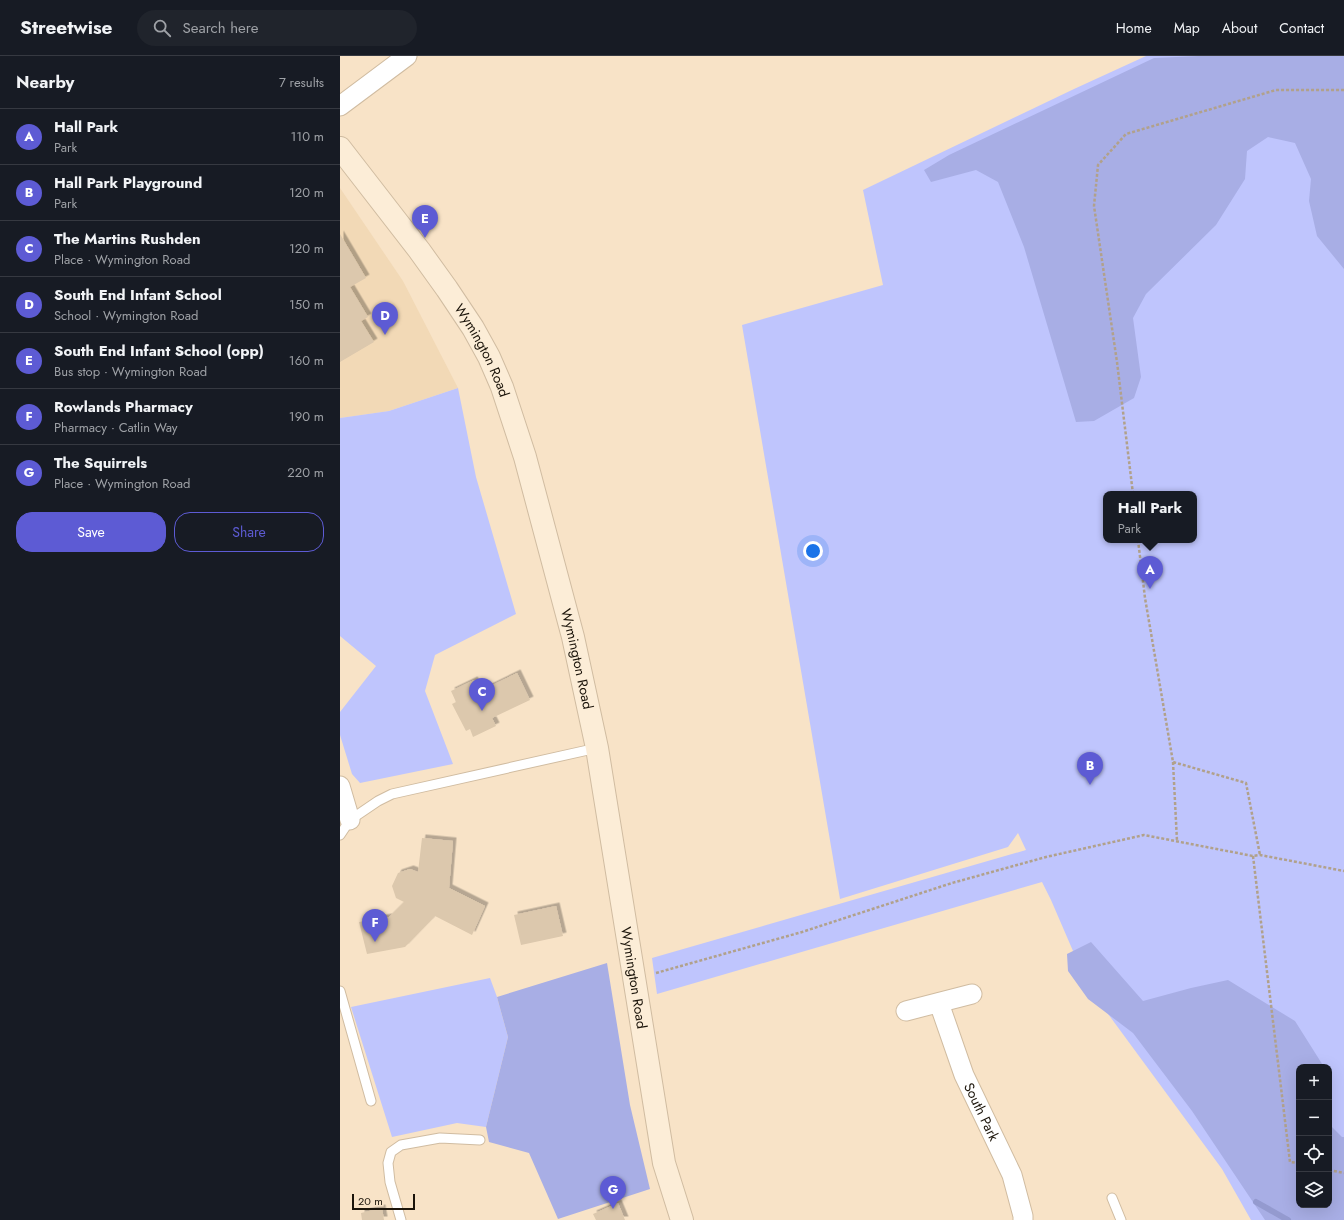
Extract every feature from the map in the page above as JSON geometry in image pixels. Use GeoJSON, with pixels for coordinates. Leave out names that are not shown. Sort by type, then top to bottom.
{"type":"FeatureCollection","features":[{"type":"Feature","properties":{"kind":"street"},"geometry":{"type":"LineString","coordinates":[[340,106],[407,56]]}},
{"type":"Feature","properties":{"kind":"street","name":"Wymington Road"},"geometry":{"type":"LineString","coordinates":[[340,148],[447,289],[473,328],[489,357],[502,388],[525,457],[573,637],[597,748],[664,1162],[682,1220]]}},
{"type":"Feature","properties":{"kind":"street"},"geometry":{"type":"LineString","coordinates":[[340,786],[345,827]]}},
{"type":"Feature","properties":{"kind":"street"},"geometry":{"type":"LineString","coordinates":[[906,1011],[972,994]]}},
{"type":"Feature","properties":{"kind":"street","name":"South Park"},"geometry":{"type":"LineString","coordinates":[[939,1003],[964,1075],[1012,1175],[1023,1220]]}},
{"type":"Feature","properties":{"kind":"lane"},"geometry":{"type":"LineString","coordinates":[[345,827],[378,801],[392,794],[597,748]]}},
{"type":"Feature","properties":{"kind":"lane"},"geometry":{"type":"LineString","coordinates":[[340,991],[371,1101]]}},
{"type":"Feature","properties":{"kind":"lane"},"geometry":{"type":"LineString","coordinates":[[401,1220],[390,1182],[388,1163],[391,1152],[400,1145],[440,1138],[480,1140]]}},
{"type":"Feature","properties":{"kind":"lane"},"geometry":{"type":"LineString","coordinates":[[1112,1198],[1121,1220]]}},
{"type":"Feature","properties":{"kind":"path"},"geometry":{"type":"LineString","coordinates":[[1133,491],[1117,362],[1094,206],[1098,165],[1126,134],[1276,90],[1344,90]]}},
{"type":"Feature","properties":{"kind":"path"},"geometry":{"type":"LineString","coordinates":[[1138,543],[1145,598],[1173,762],[1177,841]]}},
{"type":"Feature","properties":{"kind":"path"},"geometry":{"type":"LineString","coordinates":[[1173,762],[1246,783],[1260,855]]}},
{"type":"Feature","properties":{"kind":"path"},"geometry":{"type":"LineString","coordinates":[[634,980],[681,965],[802,932],[952,883],[1046,857],[1144,835],[1253,856],[1260,855],[1344,871]]}},
{"type":"Feature","properties":{"kind":"path"},"geometry":{"type":"LineString","coordinates":[[1253,856],[1290,1162],[1296,1163]]}},
{"type":"Feature","properties":{"kind":"path"},"geometry":{"type":"LineString","coordinates":[[1332,1171],[1344,1173]]}},
{"type":"Feature","properties":{"kind":"shaded area"},"geometry":{"type":"Polygon","coordinates":[[[1146,56],[1344,56],[1344,1220],[1251,1220],[1222,1169],[1089,988],[1042,882],[657,994],[652,958],[1026,850],[1018,833],[1008,847],[840,899],[742,325],[883,285],[863,190],[1146,56]]]}},
{"type":"Feature","properties":{"kind":"shaded area"},"geometry":{"type":"Polygon","coordinates":[[[1199,56],[1344,56],[1344,269],[1317,236],[1309,201],[1311,179],[1295,143],[1268,137],[1247,151],[1245,179],[1216,225],[1146,294],[1133,318],[1141,377],[1134,398],[1094,421],[1076,422],[1024,247],[998,182],[976,170],[931,182],[924,170],[949,155],[1154,58],[1199,56]]]}},
{"type":"Feature","properties":{"kind":"shaded area"},"geometry":{"type":"Polygon","coordinates":[[[340,188],[403,281],[458,388],[389,411],[340,418],[340,188]]]}},
{"type":"Feature","properties":{"kind":"shaded area"},"geometry":{"type":"Polygon","coordinates":[[[458,388],[476,477],[516,614],[435,655],[425,691],[453,764],[360,783],[352,774],[340,735],[340,712],[376,666],[340,636],[340,418],[389,411],[458,388]]]}},
{"type":"Feature","properties":{"kind":"shaded area"},"geometry":{"type":"Polygon","coordinates":[[[1091,942],[1143,1001],[1228,980],[1295,1021],[1322,1064],[1296,1064],[1296,1208],[1332,1208],[1332,1127],[1342,1137],[1344,1137],[1344,1220],[1265,1220],[1192,1111],[1133,1033],[1088,999],[1068,971],[1067,954],[1091,942]]]}},
{"type":"Feature","properties":{"kind":"shaded area"},"geometry":{"type":"Polygon","coordinates":[[[607,963],[630,1105],[650,1189],[558,1219],[529,1153],[489,1142],[486,1127],[508,1037],[497,997],[607,963]]]}},
{"type":"Feature","properties":{"kind":"shaded area"},"geometry":{"type":"Polygon","coordinates":[[[490,978],[508,1037],[486,1127],[457,1123],[392,1137],[351,1007],[490,978]]]}},
{"type":"Feature","properties":{"kind":"building"},"geometry":{"type":"Polygon","coordinates":[[[340,234],[366,278],[350,287],[368,317],[361,321],[374,342],[340,362],[340,234]]]}},
{"type":"Feature","properties":{"kind":"building"},"geometry":{"type":"Polygon","coordinates":[[[517,673],[530,700],[492,718],[496,726],[473,737],[470,729],[466,731],[452,704],[456,702],[451,691],[474,680],[480,691],[517,673]]]}},
{"type":"Feature","properties":{"kind":"building"},"geometry":{"type":"Polygon","coordinates":[[[422,838],[453,841],[449,888],[485,906],[472,935],[435,916],[405,947],[367,954],[359,922],[389,917],[404,902],[396,898],[392,886],[398,873],[410,869],[418,872],[422,838]]]}},
{"type":"Feature","properties":{"kind":"building"},"geometry":{"type":"Polygon","coordinates":[[[556,906],[563,936],[521,945],[514,915],[556,906]]]}},
{"type":"Feature","properties":{"kind":"building"},"geometry":{"type":"Polygon","coordinates":[[[618,1203],[625,1220],[596,1220],[593,1214],[618,1203]]]}},
{"type":"Feature","properties":{"kind":"building"},"geometry":{"type":"Polygon","coordinates":[[[382,1208],[384,1220],[362,1220],[361,1213],[382,1208]]]}},
{"type":"Feature","properties":{"kind":"waterway"},"geometry":{"type":"LineString","coordinates":[[1256,1202],[1288,1220]]}},
{"type":"Feature","properties":{"kind":"place","name":"South End Infant School (opp)"},"geometry":{"type":"Point","coordinates":[425,238]}},
{"type":"Feature","properties":{"kind":"place","name":"South End Infant School"},"geometry":{"type":"Point","coordinates":[385,335]}},
{"type":"Feature","properties":{"kind":"place","name":"Hall Park"},"geometry":{"type":"Point","coordinates":[1150,589]}},
{"type":"Feature","properties":{"kind":"place","name":"The Martins Rushden"},"geometry":{"type":"Point","coordinates":[482,711]}},
{"type":"Feature","properties":{"kind":"place","name":"Hall Park Playground"},"geometry":{"type":"Point","coordinates":[1090,785]}},
{"type":"Feature","properties":{"kind":"place","name":"Rowlands Pharmacy"},"geometry":{"type":"Point","coordinates":[375,942]}},
{"type":"Feature","properties":{"kind":"place","name":"The Squirrels"},"geometry":{"type":"Point","coordinates":[613,1209]}}]}
